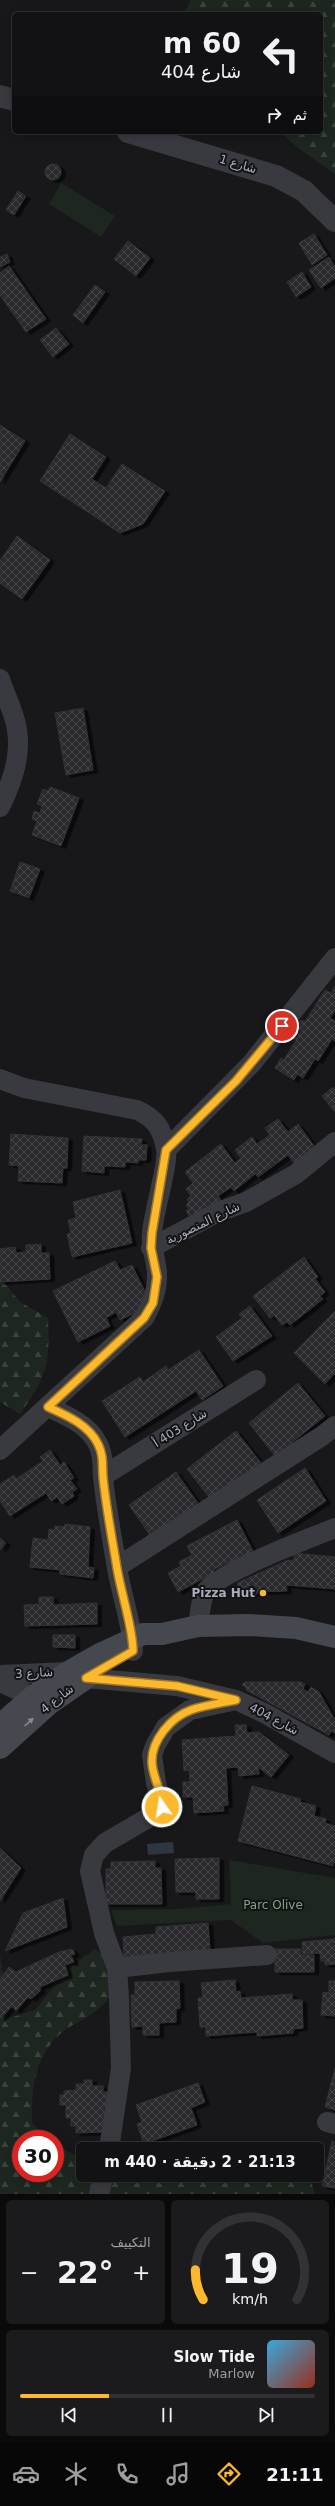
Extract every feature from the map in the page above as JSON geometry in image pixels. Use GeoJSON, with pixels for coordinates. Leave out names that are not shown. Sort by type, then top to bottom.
{"type":"FeatureCollection","features":[{"type":"Feature","properties":{"kind":"main road","name":"شارع 4"},"geometry":{"type":"LineString","coordinates":[[0,1725],[77,1675],[133,1645],[143,1634],[162,1634],[198,1626],[249,1625],[296,1628],[335,1637]]}},
{"type":"Feature","properties":{"kind":"main road","name":"شارع 4"},"geometry":{"type":"LineString","coordinates":[[0,1748],[40,1700]]}},
{"type":"Feature","properties":{"kind":"street"},"geometry":{"type":"LineString","coordinates":[[0,96],[12,99]]}},
{"type":"Feature","properties":{"kind":"street","name":"شارع 1"},"geometry":{"type":"LineString","coordinates":[[135,134],[276,176],[304,191],[335,221]]}},
{"type":"Feature","properties":{"kind":"street"},"geometry":{"type":"LineString","coordinates":[[0,679],[15,719],[18,741],[16,768],[0,807]]}},
{"type":"Feature","properties":{"kind":"street"},"geometry":{"type":"LineString","coordinates":[[166,1150],[252,1063],[335,958]]}},
{"type":"Feature","properties":{"kind":"street","name":"شارع المنصورية"},"geometry":{"type":"LineString","coordinates":[[0,1079],[24,1088],[137,1110],[150,1116],[159,1127],[166,1150],[152,1233],[151,1248]]}},
{"type":"Feature","properties":{"kind":"street","name":"شارع المنصورية"},"geometry":{"type":"LineString","coordinates":[[151,1248],[218,1212],[246,1202],[296,1174],[335,1142]]}},
{"type":"Feature","properties":{"kind":"street"},"geometry":{"type":"LineString","coordinates":[[0,1450],[144,1318],[153,1303],[157,1277],[151,1248]]}},
{"type":"Feature","properties":{"kind":"street","name":"شارع 403 أ"},"geometry":{"type":"LineString","coordinates":[[103,1476],[256,1380]]}},
{"type":"Feature","properties":{"kind":"street"},"geometry":{"type":"LineString","coordinates":[[48,1407],[74,1420],[98,1443],[103,1457],[103,1476],[117,1568],[133,1645]]}},
{"type":"Feature","properties":{"kind":"street"},"geometry":{"type":"LineString","coordinates":[[117,1568],[322,1436],[335,1426]]}},
{"type":"Feature","properties":{"kind":"street"},"geometry":{"type":"LineString","coordinates":[[198,1626],[205,1594],[219,1580],[276,1552],[335,1528]]}},
{"type":"Feature","properties":{"kind":"street","name":"شارع 3"},"geometry":{"type":"LineString","coordinates":[[0,1675],[77,1675]]}},
{"type":"Feature","properties":{"kind":"street","name":"شارع 404"},"geometry":{"type":"LineString","coordinates":[[77,1675],[177,1686],[236,1700],[266,1714],[335,1753]]}},
{"type":"Feature","properties":{"kind":"street","name":"شارع 3"},"geometry":{"type":"LineString","coordinates":[[0,1682],[40,1700]]}},
{"type":"Feature","properties":{"kind":"street"},"geometry":{"type":"LineString","coordinates":[[110,2142],[121,2068],[117,1968],[104,1933],[90,1871],[94,1855],[105,1843],[160,1811],[162,1803],[156,1783],[152,1755],[155,1746],[166,1727],[190,1710],[236,1700]]}},
{"type":"Feature","properties":{"kind":"street"},"geometry":{"type":"LineString","coordinates":[[117,1968],[169,1962],[267,1955]]}},
{"type":"Feature","properties":{"kind":"street"},"geometry":{"type":"LineString","coordinates":[[99,2194],[102,2182]]}},
{"type":"Feature","properties":{"kind":"green space"},"geometry":{"type":"Polygon","coordinates":[[[191,0],[335,0],[335,174],[297,147],[282,134],[323,134],[323,12],[185,11],[191,0]]]}},
{"type":"Feature","properties":{"kind":"green space"},"geometry":{"type":"Polygon","coordinates":[[[61,183],[115,216],[101,237],[49,204],[61,183]]]}},
{"type":"Feature","properties":{"kind":"green space"},"geometry":{"type":"Polygon","coordinates":[[[0,1281],[6,1285],[20,1302],[48,1318],[48,1347],[45,1369],[36,1390],[20,1414],[0,1402],[0,1281]]]}},
{"type":"Feature","properties":{"kind":"green space","name":"Parc Olive"},"geometry":{"type":"Polygon","coordinates":[[[229,1860],[335,1878],[335,1935],[263,1943],[231,1920],[117,1926],[111,1910],[179,1909],[231,1904],[229,1860]]]}},
{"type":"Feature","properties":{"kind":"green space"},"geometry":{"type":"Polygon","coordinates":[[[95,1949],[120,1967],[115,1986],[107,2001],[93,2013],[59,2035],[43,2056],[38,2068],[35,2082],[32,2109],[32,2123],[39,2130],[12,2130],[12,2182],[64,2182],[64,2149],[76,2156],[76,2182],[311,2182],[315,2194],[0,2194],[0,1954],[5,1987],[6,2019],[35,2010],[70,1967],[95,1949]]]}},
{"type":"Feature","properties":{"kind":"shaded area"},"geometry":{"type":"Polygon","coordinates":[[[173,1842],[174,1853],[148,1855],[147,1844],[173,1842]]]}},
{"type":"Feature","properties":{"kind":"building"},"geometry":{"type":"Polygon","coordinates":[[[53,164],[59,166],[61,172],[59,178],[53,180],[47,178],[45,172],[47,166],[53,164]]]}},
{"type":"Feature","properties":{"kind":"building"},"geometry":{"type":"Polygon","coordinates":[[[18,191],[26,196],[14,215],[6,210],[18,191]]]}},
{"type":"Feature","properties":{"kind":"building"},"geometry":{"type":"Polygon","coordinates":[[[314,234],[327,255],[312,265],[299,243],[314,234]]]}},
{"type":"Feature","properties":{"kind":"building"},"geometry":{"type":"Polygon","coordinates":[[[128,241],[150,258],[136,276],[114,259],[128,241]]]}},
{"type":"Feature","properties":{"kind":"building"},"geometry":{"type":"Polygon","coordinates":[[[7,254],[10,262],[0,267],[0,257],[7,254]]]}},
{"type":"Feature","properties":{"kind":"building"},"geometry":{"type":"Polygon","coordinates":[[[329,257],[335,267],[335,278],[321,288],[309,270],[329,257]]]}},
{"type":"Feature","properties":{"kind":"building"},"geometry":{"type":"Polygon","coordinates":[[[9,266],[46,319],[26,332],[0,295],[0,273],[9,266]]]}},
{"type":"Feature","properties":{"kind":"building"},"geometry":{"type":"Polygon","coordinates":[[[302,272],[311,287],[296,297],[287,282],[302,272]]]}},
{"type":"Feature","properties":{"kind":"building"},"geometry":{"type":"Polygon","coordinates":[[[95,285],[105,292],[83,323],[73,315],[95,285]]]}},
{"type":"Feature","properties":{"kind":"building"},"geometry":{"type":"Polygon","coordinates":[[[56,328],[69,344],[53,357],[40,340],[56,328]]]}},
{"type":"Feature","properties":{"kind":"building"},"geometry":{"type":"Polygon","coordinates":[[[0,425],[25,441],[0,482],[0,425]]]}},
{"type":"Feature","properties":{"kind":"building"},"geometry":{"type":"Polygon","coordinates":[[[70,434],[106,457],[92,479],[106,488],[122,464],[165,491],[143,524],[120,533],[40,481],[70,434]]]}},
{"type":"Feature","properties":{"kind":"building"},"geometry":{"type":"Polygon","coordinates":[[[17,536],[50,560],[22,599],[0,583],[0,561],[17,536]]]}},
{"type":"Feature","properties":{"kind":"building"},"geometry":{"type":"Polygon","coordinates":[[[83,708],[93,770],[66,775],[55,713],[83,708]]]}},
{"type":"Feature","properties":{"kind":"building"},"geometry":{"type":"Polygon","coordinates":[[[50,787],[79,798],[61,846],[32,835],[37,821],[32,819],[34,811],[40,813],[42,806],[37,804],[43,789],[48,791],[50,787]]]}},
{"type":"Feature","properties":{"kind":"building"},"geometry":{"type":"Polygon","coordinates":[[[20,862],[40,869],[29,898],[10,891],[20,862]]]}},
{"type":"Feature","properties":{"kind":"building"},"geometry":{"type":"Polygon","coordinates":[[[335,986],[335,1010],[330,1018],[335,1021],[335,1041],[332,1039],[318,1061],[315,1059],[303,1078],[297,1074],[294,1080],[275,1068],[281,1058],[284,1060],[296,1040],[290,1037],[301,1020],[305,1022],[325,990],[331,993],[335,986]]]}},
{"type":"Feature","properties":{"kind":"building"},"geometry":{"type":"Polygon","coordinates":[[[332,1088],[335,1088],[335,1112],[322,1096],[332,1088]]]}},
{"type":"Feature","properties":{"kind":"building"},"geometry":{"type":"Polygon","coordinates":[[[278,1119],[288,1132],[298,1124],[317,1150],[296,1166],[288,1155],[258,1177],[255,1174],[234,1191],[231,1187],[218,1196],[223,1203],[192,1220],[186,1211],[189,1209],[186,1205],[189,1202],[187,1199],[191,1196],[186,1189],[193,1183],[185,1172],[221,1144],[235,1163],[241,1158],[235,1150],[252,1137],[257,1144],[270,1135],[265,1128],[278,1119]]]}},
{"type":"Feature","properties":{"kind":"building"},"geometry":{"type":"Polygon","coordinates":[[[11,1134],[68,1138],[67,1168],[63,1168],[62,1183],[18,1181],[19,1166],[9,1165],[11,1134]]]}},
{"type":"Feature","properties":{"kind":"building"},"geometry":{"type":"Polygon","coordinates":[[[84,1136],[142,1139],[141,1145],[147,1145],[146,1160],[138,1160],[138,1163],[125,1162],[125,1167],[104,1166],[104,1173],[82,1171],[84,1136]]]}},
{"type":"Feature","properties":{"kind":"building"},"geometry":{"type":"Polygon","coordinates":[[[120,1190],[132,1243],[72,1257],[67,1234],[71,1233],[68,1220],[76,1218],[73,1202],[120,1190]]]}},
{"type":"Feature","properties":{"kind":"building"},"geometry":{"type":"Polygon","coordinates":[[[41,1244],[41,1253],[49,1253],[50,1279],[0,1282],[0,1249],[15,1247],[16,1253],[26,1252],[26,1245],[41,1244]]]}},
{"type":"Feature","properties":{"kind":"building"},"geometry":{"type":"Polygon","coordinates":[[[304,1257],[318,1277],[315,1279],[325,1292],[320,1296],[323,1299],[290,1325],[287,1322],[282,1325],[274,1315],[270,1318],[253,1296],[304,1257]]]}},
{"type":"Feature","properties":{"kind":"building"},"geometry":{"type":"Polygon","coordinates":[[[115,1261],[120,1270],[132,1265],[149,1300],[147,1307],[120,1320],[116,1312],[106,1318],[110,1326],[78,1342],[53,1291],[115,1261]]]}},
{"type":"Feature","properties":{"kind":"building"},"geometry":{"type":"Polygon","coordinates":[[[250,1306],[272,1336],[233,1361],[216,1337],[242,1318],[239,1314],[250,1306]]]}},
{"type":"Feature","properties":{"kind":"building"},"geometry":{"type":"Polygon","coordinates":[[[335,1311],[335,1373],[325,1384],[294,1353],[335,1311]]]}},
{"type":"Feature","properties":{"kind":"building"},"geometry":{"type":"Polygon","coordinates":[[[199,1350],[223,1386],[202,1400],[196,1391],[125,1437],[102,1401],[140,1377],[143,1382],[166,1366],[168,1370],[199,1350]]]}},
{"type":"Feature","properties":{"kind":"building"},"geometry":{"type":"Polygon","coordinates":[[[298,1383],[325,1416],[275,1456],[249,1423],[298,1383]]]}},
{"type":"Feature","properties":{"kind":"building"},"geometry":{"type":"Polygon","coordinates":[[[236,1431],[262,1464],[213,1502],[187,1469],[236,1431]]]}},
{"type":"Feature","properties":{"kind":"building"},"geometry":{"type":"Polygon","coordinates":[[[50,1450],[60,1465],[64,1462],[74,1478],[70,1480],[77,1489],[72,1492],[74,1496],[62,1504],[57,1497],[51,1501],[46,1493],[10,1516],[0,1501],[0,1484],[14,1475],[16,1479],[43,1461],[40,1457],[50,1450]]]}},
{"type":"Feature","properties":{"kind":"building"},"geometry":{"type":"Polygon","coordinates":[[[305,1468],[326,1501],[278,1533],[257,1500],[305,1468]]]}},
{"type":"Feature","properties":{"kind":"building"},"geometry":{"type":"Polygon","coordinates":[[[176,1472],[200,1506],[152,1538],[129,1505],[176,1472]]]}},
{"type":"Feature","properties":{"kind":"building"},"geometry":{"type":"Polygon","coordinates":[[[237,1520],[254,1553],[230,1565],[229,1562],[213,1570],[214,1573],[178,1592],[168,1573],[181,1566],[179,1562],[192,1555],[187,1546],[237,1520]]]}},
{"type":"Feature","properties":{"kind":"building"},"geometry":{"type":"Polygon","coordinates":[[[65,1524],[90,1527],[88,1567],[94,1568],[93,1578],[60,1574],[60,1570],[30,1567],[33,1538],[48,1540],[49,1529],[55,1530],[55,1526],[64,1527],[65,1524]]]}},
{"type":"Feature","properties":{"kind":"building"},"geometry":{"type":"Polygon","coordinates":[[[0,1538],[6,1543],[0,1550],[0,1538]]]}},
{"type":"Feature","properties":{"kind":"building"},"geometry":{"type":"Polygon","coordinates":[[[294,1553],[335,1557],[335,1589],[286,1585],[287,1591],[257,1592],[257,1594],[240,1595],[237,1583],[288,1560],[294,1561],[294,1553]]]}},
{"type":"Feature","properties":{"kind":"building"},"geometry":{"type":"Polygon","coordinates":[[[39,1597],[53,1597],[53,1605],[97,1603],[97,1624],[25,1626],[24,1605],[39,1604],[39,1597]]]}},
{"type":"Feature","properties":{"kind":"building"},"geometry":{"type":"Polygon","coordinates":[[[53,1635],[75,1635],[75,1648],[53,1647],[53,1635]]]}},
{"type":"Feature","properties":{"kind":"building"},"geometry":{"type":"Polygon","coordinates":[[[245,1682],[301,1682],[305,1684],[303,1689],[308,1692],[311,1687],[319,1692],[335,1720],[335,1733],[331,1731],[329,1735],[246,1690],[247,1688],[242,1685],[245,1682]]]}},
{"type":"Feature","properties":{"kind":"building"},"geometry":{"type":"Polygon","coordinates":[[[235,1725],[246,1725],[247,1733],[259,1732],[289,1755],[271,1777],[258,1767],[259,1774],[239,1776],[238,1767],[226,1768],[228,1805],[223,1806],[224,1811],[194,1813],[193,1797],[183,1797],[183,1782],[190,1782],[189,1770],[184,1771],[182,1740],[236,1736],[235,1725]]]}},
{"type":"Feature","properties":{"kind":"building"},"geometry":{"type":"Polygon","coordinates":[[[252,1786],[301,1799],[300,1802],[316,1806],[314,1816],[326,1819],[325,1823],[335,1826],[335,1858],[333,1866],[238,1841],[252,1786]]]}},
{"type":"Feature","properties":{"kind":"building"},"geometry":{"type":"Polygon","coordinates":[[[0,1848],[21,1868],[0,1901],[0,1848]]]}},
{"type":"Feature","properties":{"kind":"building"},"geometry":{"type":"Polygon","coordinates":[[[219,1858],[219,1899],[196,1899],[196,1892],[176,1892],[175,1859],[219,1858]]]}},
{"type":"Feature","properties":{"kind":"building"},"geometry":{"type":"Polygon","coordinates":[[[155,1861],[155,1868],[161,1868],[162,1904],[106,1904],[106,1869],[111,1869],[111,1862],[155,1861]]]}},
{"type":"Feature","properties":{"kind":"building"},"geometry":{"type":"Polygon","coordinates":[[[63,1898],[67,1927],[5,1951],[23,1913],[63,1898]]]}},
{"type":"Feature","properties":{"kind":"building"},"geometry":{"type":"Polygon","coordinates":[[[208,1923],[210,1950],[124,1957],[123,1937],[156,1934],[156,1927],[208,1923]]]}},
{"type":"Feature","properties":{"kind":"building"},"geometry":{"type":"Polygon","coordinates":[[[335,1939],[335,1964],[325,1965],[325,1961],[321,1961],[320,1953],[303,1954],[302,1942],[335,1939]]]}},
{"type":"Feature","properties":{"kind":"building"},"geometry":{"type":"Polygon","coordinates":[[[72,1949],[75,1954],[71,1955],[74,1962],[65,1965],[68,1975],[40,1987],[40,1991],[31,1999],[28,1997],[16,2011],[12,2006],[0,2019],[0,1979],[9,1967],[16,1972],[59,1952],[72,1949]]]}},
{"type":"Feature","properties":{"kind":"building"},"geometry":{"type":"Polygon","coordinates":[[[275,1949],[301,1949],[301,1955],[314,1955],[314,1972],[275,1972],[275,1949]]]}},
{"type":"Feature","properties":{"kind":"building"},"geometry":{"type":"Polygon","coordinates":[[[235,1980],[236,1992],[240,1991],[241,1998],[292,1994],[292,2000],[302,2000],[303,2028],[293,2029],[293,2033],[257,2036],[257,2032],[206,2036],[206,2027],[200,2027],[198,1998],[203,1998],[201,1983],[235,1980]]]}},
{"type":"Feature","properties":{"kind":"building"},"geometry":{"type":"Polygon","coordinates":[[[179,1981],[180,2008],[176,2009],[176,2022],[159,2023],[159,2035],[143,2035],[143,2026],[132,2027],[131,1995],[135,1995],[135,1982],[179,1981]]]}},
{"type":"Feature","properties":{"kind":"building"},"geometry":{"type":"Polygon","coordinates":[[[329,1981],[335,1981],[335,2016],[321,2015],[323,1992],[329,1993],[329,1981]]]}},
{"type":"Feature","properties":{"kind":"building"},"geometry":{"type":"Polygon","coordinates":[[[335,2068],[335,2110],[325,2107],[335,2068]]]}},
{"type":"Feature","properties":{"kind":"building"},"geometry":{"type":"Polygon","coordinates":[[[84,2080],[92,2080],[92,2086],[103,2086],[103,2092],[107,2092],[107,2106],[104,2107],[104,2132],[76,2133],[76,2126],[71,2126],[71,2118],[66,2118],[66,2105],[60,2105],[60,2095],[64,2095],[64,2091],[76,2090],[76,2084],[84,2084],[84,2080]]]}},
{"type":"Feature","properties":{"kind":"building"},"geometry":{"type":"Polygon","coordinates":[[[198,2083],[205,2102],[191,2108],[197,2125],[150,2142],[143,2142],[137,2124],[142,2122],[136,2105],[198,2083]]]}},
{"type":"Feature","properties":{"kind":"building"},"geometry":{"type":"Polygon","coordinates":[[[332,2141],[335,2142],[335,2188],[322,2186],[332,2141]]]}},
{"type":"Feature","properties":{"kind":"place","name":"Pizza Hut"},"geometry":{"type":"Point","coordinates":[263,1593]}},
{"type":"Feature","properties":{"kind":"route"},"geometry":{"type":"LineString","coordinates":[[162,1807],[152,1763],[152,1755],[155,1746],[166,1727],[190,1710],[236,1700],[177,1686],[86,1678],[133,1651],[133,1638],[127,1621],[117,1568],[103,1476],[103,1457],[98,1443],[74,1420],[48,1407],[86,1370],[144,1318],[153,1303],[157,1277],[151,1248],[152,1233],[166,1150],[236,1081],[282,1026]]}}]}
